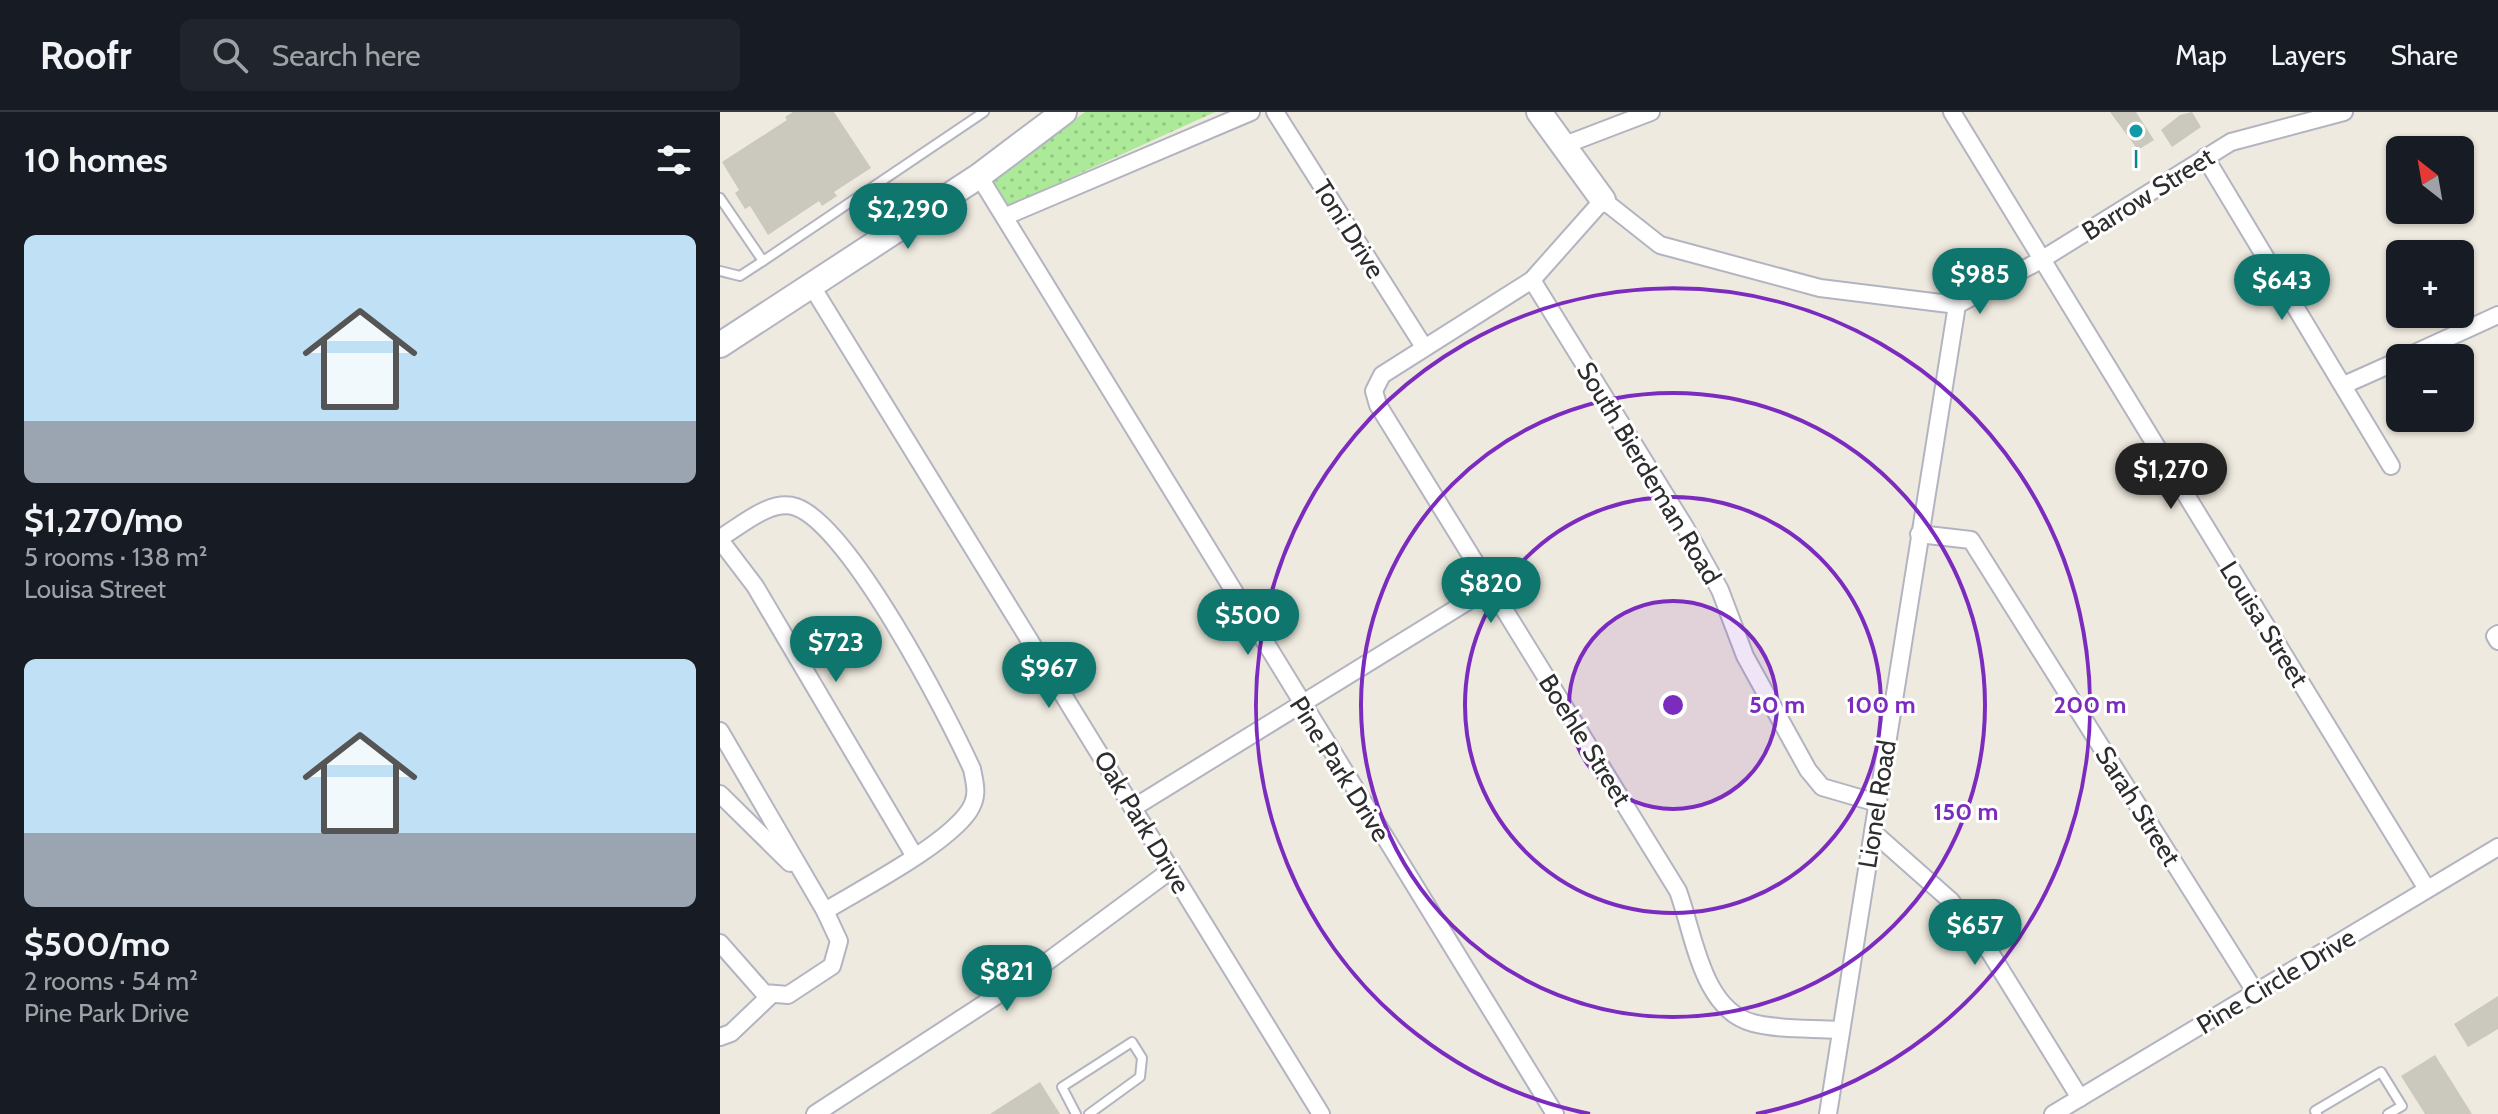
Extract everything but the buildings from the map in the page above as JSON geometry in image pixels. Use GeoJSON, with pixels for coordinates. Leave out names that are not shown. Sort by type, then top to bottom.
{"type":"FeatureCollection","features":[{"type":"Feature","properties":{"kind":"street"},"geometry":{"type":"LineString","coordinates":[[721,343],[979,176],[1064,112]]}},
{"type":"Feature","properties":{"kind":"street"},"geometry":{"type":"LineString","coordinates":[[1006,216],[1251,112]]}},
{"type":"Feature","properties":{"kind":"street","name":"Toni Drive"},"geometry":{"type":"LineString","coordinates":[[1275,112],[1424,347]]}},
{"type":"Feature","properties":{"kind":"street"},"geometry":{"type":"LineString","coordinates":[[1539,112],[1603,200],[1660,245],[1820,288],[1957,305]]}},
{"type":"Feature","properties":{"kind":"street"},"geometry":{"type":"LineString","coordinates":[[1562,146],[1651,112]]}},
{"type":"Feature","properties":{"kind":"street","name":"Louisa Street"},"geometry":{"type":"LineString","coordinates":[[1952,112],[2427,889]]}},
{"type":"Feature","properties":{"kind":"street","name":"Barrow Street"},"geometry":{"type":"LineString","coordinates":[[1957,305],[2041,260],[2231,142],[2344,112]]}},
{"type":"Feature","properties":{"kind":"street"},"geometry":{"type":"LineString","coordinates":[[2205,157],[2391,466]]}},
{"type":"Feature","properties":{"kind":"street","name":"Pine Park Drive"},"geometry":{"type":"LineString","coordinates":[[979,176],[1301,707],[1555,1114]]}},
{"type":"Feature","properties":{"kind":"street","name":"Boehle Street"},"geometry":{"type":"LineString","coordinates":[[1603,200],[1532,280],[1382,375],[1374,391],[1378,405],[1678,891],[1707,981],[1718,1000],[1734,1016],[1756,1024],[1839,1030]]}},
{"type":"Feature","properties":{"kind":"street","name":"South Bierdeman Road"},"geometry":{"type":"LineString","coordinates":[[1532,280],[1685,527],[1720,590],[1745,656],[1808,770],[1822,787],[1877,803]]}},
{"type":"Feature","properties":{"kind":"street","name":"Oak Park Drive"},"geometry":{"type":"LineString","coordinates":[[811,285],[1321,1114]]}},
{"type":"Feature","properties":{"kind":"street","name":"Lionel Road"},"geometry":{"type":"LineString","coordinates":[[1828,1114],[1957,305]]}},
{"type":"Feature","properties":{"kind":"street"},"geometry":{"type":"LineString","coordinates":[[2435,344],[2498,315]]}},
{"type":"Feature","properties":{"kind":"street"},"geometry":{"type":"LineString","coordinates":[[2344,385],[2386,366]]}},
{"type":"Feature","properties":{"kind":"street"},"geometry":{"type":"LineString","coordinates":[[825,911],[914,855],[948,833],[970,810],[977,791],[958,738],[879,600],[830,533],[797,507],[776,505],[720,539],[755,586],[914,855]]}},
{"type":"Feature","properties":{"kind":"street","name":"Sarah Street"},"geometry":{"type":"LineString","coordinates":[[1919,534],[1971,540],[2256,993]]}},
{"type":"Feature","properties":{"kind":"street"},"geometry":{"type":"LineString","coordinates":[[1133,808],[1491,587]]}},
{"type":"Feature","properties":{"kind":"street"},"geometry":{"type":"LineString","coordinates":[[2498,634],[2495,636],[2498,641]]}},
{"type":"Feature","properties":{"kind":"street"},"geometry":{"type":"LineString","coordinates":[[720,731],[825,911],[839,941],[832,966],[788,995],[764,993],[720,943]]}},
{"type":"Feature","properties":{"kind":"street"},"geometry":{"type":"LineString","coordinates":[[720,794],[806,878]]}},
{"type":"Feature","properties":{"kind":"street"},"geometry":{"type":"LineString","coordinates":[[1873,832],[1951,901],[1991,954],[2080,1098]]}},
{"type":"Feature","properties":{"kind":"street","name":"Pine Circle Drive"},"geometry":{"type":"LineString","coordinates":[[2053,1114],[2498,847]]}},
{"type":"Feature","properties":{"kind":"street"},"geometry":{"type":"LineString","coordinates":[[815,1114],[1036,970],[1171,870]]}},
{"type":"Feature","properties":{"kind":"street"},"geometry":{"type":"LineString","coordinates":[[720,1037],[731,1033],[772,994]]}},
{"type":"Feature","properties":{"kind":"lane"},"geometry":{"type":"LineString","coordinates":[[720,271],[740,276],[984,112]]}},
{"type":"Feature","properties":{"kind":"lane"},"geometry":{"type":"LineString","coordinates":[[720,198],[724,214],[763,261]]}},
{"type":"Feature","properties":{"kind":"lane"},"geometry":{"type":"LineString","coordinates":[[1076,1114],[1062,1087],[1132,1042],[1142,1058],[1140,1077],[1089,1114]]}},
{"type":"Feature","properties":{"kind":"lane"},"geometry":{"type":"LineString","coordinates":[[2317,1114],[2315,1111],[2381,1072],[2402,1106],[2388,1114]]}},
{"type":"Feature","properties":{"kind":"green space"},"geometry":{"type":"Polygon","coordinates":[[[1085,112],[1215,112],[1006,207],[993,193],[992,179],[1085,112]]]}},
{"type":"Feature","properties":{"kind":"place","name":"I"},"geometry":{"type":"Point","coordinates":[2136,131]}}]}
